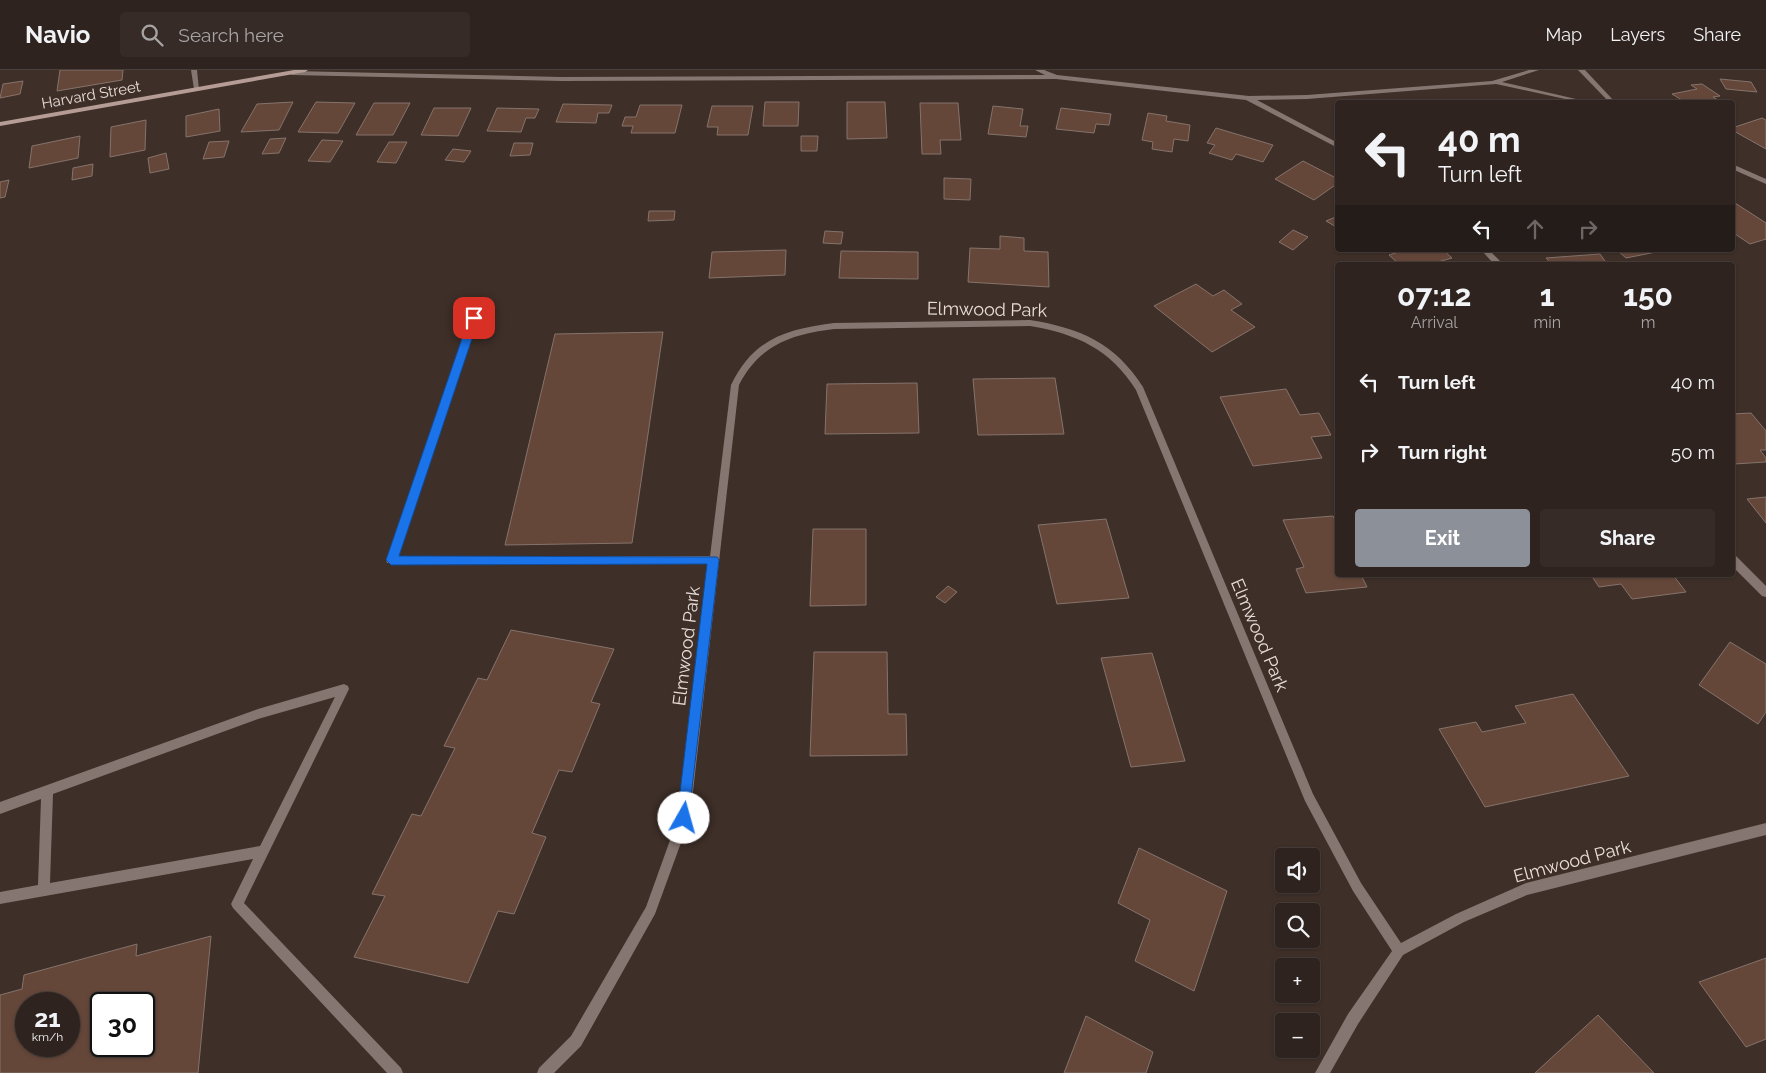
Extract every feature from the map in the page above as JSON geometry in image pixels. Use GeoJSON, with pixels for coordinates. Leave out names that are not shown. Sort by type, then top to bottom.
{"type":"FeatureCollection","features":[{"type":"Feature","properties":{"kind":"street"},"geometry":{"type":"LineString","coordinates":[[194,70],[197,89]]}},
{"type":"Feature","properties":{"kind":"street","name":"Harvard Street"},"geometry":{"type":"LineString","coordinates":[[0,124],[305,70]]}},
{"type":"Feature","properties":{"kind":"street"},"geometry":{"type":"LineString","coordinates":[[1038,70],[1056,77]]}},
{"type":"Feature","properties":{"kind":"street"},"geometry":{"type":"LineString","coordinates":[[1493,83],[1536,70]]}},
{"type":"Feature","properties":{"kind":"street"},"geometry":{"type":"LineString","coordinates":[[1581,70],[1610,100]]}},
{"type":"Feature","properties":{"kind":"street"},"geometry":{"type":"LineString","coordinates":[[292,72],[561,79],[1056,77],[1248,98],[1307,97],[1493,83],[1520,86],[1578,100]]}},
{"type":"Feature","properties":{"kind":"street"},"geometry":{"type":"LineString","coordinates":[[1248,98],[1335,144]]}},
{"type":"Feature","properties":{"kind":"street"},"geometry":{"type":"LineString","coordinates":[[1735,167],[1766,182]]}},
{"type":"Feature","properties":{"kind":"street"},"geometry":{"type":"LineString","coordinates":[[1487,252],[1497,262]]}},
{"type":"Feature","properties":{"kind":"street"},"geometry":{"type":"LineString","coordinates":[[474,318],[391,560],[713,560]]}},
{"type":"Feature","properties":{"kind":"street","name":"Elmwood Park"},"geometry":{"type":"LineString","coordinates":[[544,1073],[576,1041],[651,910],[684,818],[734,386],[750,360],[776,340],[797,332],[822,327],[1023,323],[1042,325],[1068,331],[1102,347],[1128,370],[1140,389],[1309,797],[1357,887],[1399,951],[1460,918],[1526,889],[1766,829]]}},
{"type":"Feature","properties":{"kind":"street"},"geometry":{"type":"LineString","coordinates":[[1735,562],[1766,593]]}},
{"type":"Feature","properties":{"kind":"street"},"geometry":{"type":"LineString","coordinates":[[0,808],[258,714],[344,689],[237,904],[396,1073]]}},
{"type":"Feature","properties":{"kind":"street"},"geometry":{"type":"LineString","coordinates":[[44,890],[47,791]]}},
{"type":"Feature","properties":{"kind":"street"},"geometry":{"type":"LineString","coordinates":[[0,898],[264,851]]}},
{"type":"Feature","properties":{"kind":"street"},"geometry":{"type":"LineString","coordinates":[[1322,1073],[1353,1019],[1399,951]]}},
{"type":"Feature","properties":{"kind":"building"},"geometry":{"type":"Polygon","coordinates":[[[60,70],[123,70],[122,80],[57,91],[60,70]]]}},
{"type":"Feature","properties":{"kind":"building"},"geometry":{"type":"Polygon","coordinates":[[[1720,79],[1751,82],[1757,92],[1726,89],[1720,79]]]}},
{"type":"Feature","properties":{"kind":"building"},"geometry":{"type":"Polygon","coordinates":[[[23,81],[20,94],[0,98],[3,84],[23,81]]]}},
{"type":"Feature","properties":{"kind":"building"},"geometry":{"type":"Polygon","coordinates":[[[1702,84],[1720,96],[1713,97],[1718,100],[1682,100],[1672,94],[1697,89],[1691,85],[1702,84]]]}},
{"type":"Feature","properties":{"kind":"building"},"geometry":{"type":"Polygon","coordinates":[[[293,102],[279,130],[241,132],[257,104],[293,102]]]}},
{"type":"Feature","properties":{"kind":"building"},"geometry":{"type":"Polygon","coordinates":[[[316,102],[355,103],[338,133],[298,132],[316,102]]]}},
{"type":"Feature","properties":{"kind":"building"},"geometry":{"type":"Polygon","coordinates":[[[765,102],[799,102],[798,126],[763,126],[765,102]]]}},
{"type":"Feature","properties":{"kind":"building"},"geometry":{"type":"Polygon","coordinates":[[[847,102],[885,102],[887,138],[847,139],[847,102]]]}},
{"type":"Feature","properties":{"kind":"building"},"geometry":{"type":"Polygon","coordinates":[[[374,103],[410,103],[393,135],[356,135],[374,103]]]}},
{"type":"Feature","properties":{"kind":"building"},"geometry":{"type":"Polygon","coordinates":[[[920,103],[958,103],[961,140],[940,140],[941,154],[922,154],[920,103]]]}},
{"type":"Feature","properties":{"kind":"building"},"geometry":{"type":"Polygon","coordinates":[[[563,104],[612,105],[609,113],[598,113],[596,123],[556,122],[563,104]]]}},
{"type":"Feature","properties":{"kind":"building"},"geometry":{"type":"Polygon","coordinates":[[[640,105],[682,105],[675,133],[631,133],[633,126],[622,126],[625,117],[636,117],[640,105]]]}},
{"type":"Feature","properties":{"kind":"building"},"geometry":{"type":"Polygon","coordinates":[[[712,106],[753,106],[748,135],[717,135],[718,127],[707,127],[712,106]]]}},
{"type":"Feature","properties":{"kind":"building"},"geometry":{"type":"Polygon","coordinates":[[[993,106],[1023,109],[1020,126],[1028,126],[1026,137],[988,134],[993,106]]]}},
{"type":"Feature","properties":{"kind":"building"},"geometry":{"type":"Polygon","coordinates":[[[434,108],[471,108],[458,136],[421,135],[434,108]]]}},
{"type":"Feature","properties":{"kind":"building"},"geometry":{"type":"Polygon","coordinates":[[[497,108],[539,109],[535,118],[526,118],[521,132],[487,131],[497,108]]]}},
{"type":"Feature","properties":{"kind":"building"},"geometry":{"type":"Polygon","coordinates":[[[1061,108],[1111,114],[1109,125],[1096,124],[1094,133],[1056,129],[1061,108]]]}},
{"type":"Feature","properties":{"kind":"building"},"geometry":{"type":"Polygon","coordinates":[[[219,109],[220,131],[186,137],[186,116],[219,109]]]}},
{"type":"Feature","properties":{"kind":"building"},"geometry":{"type":"Polygon","coordinates":[[[1148,113],[1167,116],[1166,121],[1190,125],[1188,141],[1174,139],[1172,152],[1152,149],[1153,142],[1142,140],[1148,113]]]}},
{"type":"Feature","properties":{"kind":"building"},"geometry":{"type":"Polygon","coordinates":[[[1762,118],[1766,120],[1766,149],[1735,132],[1735,127],[1762,118]]]}},
{"type":"Feature","properties":{"kind":"building"},"geometry":{"type":"Polygon","coordinates":[[[146,120],[145,150],[110,157],[111,127],[146,120]]]}},
{"type":"Feature","properties":{"kind":"building"},"geometry":{"type":"Polygon","coordinates":[[[1216,128],[1273,145],[1263,162],[1236,154],[1232,160],[1209,153],[1215,145],[1207,143],[1216,128]]]}},
{"type":"Feature","properties":{"kind":"building"},"geometry":{"type":"Polygon","coordinates":[[[80,136],[78,158],[29,168],[32,146],[80,136]]]}},
{"type":"Feature","properties":{"kind":"building"},"geometry":{"type":"Polygon","coordinates":[[[801,136],[818,136],[817,151],[801,151],[801,136]]]}},
{"type":"Feature","properties":{"kind":"building"},"geometry":{"type":"Polygon","coordinates":[[[286,138],[279,153],[262,154],[270,139],[286,138]]]}},
{"type":"Feature","properties":{"kind":"building"},"geometry":{"type":"Polygon","coordinates":[[[322,140],[343,141],[330,162],[308,161],[322,140]]]}},
{"type":"Feature","properties":{"kind":"building"},"geometry":{"type":"Polygon","coordinates":[[[229,141],[224,157],[203,159],[209,142],[229,141]]]}},
{"type":"Feature","properties":{"kind":"building"},"geometry":{"type":"Polygon","coordinates":[[[389,142],[407,142],[396,163],[377,162],[389,142]]]}},
{"type":"Feature","properties":{"kind":"building"},"geometry":{"type":"Polygon","coordinates":[[[514,143],[533,143],[530,155],[510,156],[514,143]]]}},
{"type":"Feature","properties":{"kind":"building"},"geometry":{"type":"Polygon","coordinates":[[[453,149],[471,151],[464,162],[445,160],[453,149]]]}},
{"type":"Feature","properties":{"kind":"building"},"geometry":{"type":"Polygon","coordinates":[[[166,153],[169,169],[150,173],[148,158],[166,153]]]}},
{"type":"Feature","properties":{"kind":"building"},"geometry":{"type":"Polygon","coordinates":[[[1303,161],[1335,177],[1335,185],[1314,200],[1275,179],[1303,161]]]}},
{"type":"Feature","properties":{"kind":"building"},"geometry":{"type":"Polygon","coordinates":[[[93,164],[92,176],[72,180],[73,168],[93,164]]]}},
{"type":"Feature","properties":{"kind":"building"},"geometry":{"type":"Polygon","coordinates":[[[944,178],[971,179],[970,200],[944,199],[944,178]]]}},
{"type":"Feature","properties":{"kind":"building"},"geometry":{"type":"Polygon","coordinates":[[[9,180],[5,197],[0,198],[0,182],[9,180]]]}},
{"type":"Feature","properties":{"kind":"building"},"geometry":{"type":"Polygon","coordinates":[[[1735,203],[1766,223],[1766,239],[1750,244],[1735,234],[1735,203]]]}},
{"type":"Feature","properties":{"kind":"building"},"geometry":{"type":"Polygon","coordinates":[[[649,211],[675,211],[674,220],[648,221],[649,211]]]}},
{"type":"Feature","properties":{"kind":"building"},"geometry":{"type":"Polygon","coordinates":[[[1335,217],[1335,226],[1326,221],[1335,217]]]}},
{"type":"Feature","properties":{"kind":"building"},"geometry":{"type":"Polygon","coordinates":[[[1293,230],[1308,237],[1293,250],[1279,242],[1293,230]]]}},
{"type":"Feature","properties":{"kind":"building"},"geometry":{"type":"Polygon","coordinates":[[[825,231],[843,232],[841,244],[823,243],[825,231]]]}},
{"type":"Feature","properties":{"kind":"building"},"geometry":{"type":"Polygon","coordinates":[[[1000,236],[1024,238],[1024,251],[1048,252],[1049,287],[968,282],[970,248],[1000,249],[1000,236]]]}},
{"type":"Feature","properties":{"kind":"building"},"geometry":{"type":"Polygon","coordinates":[[[786,250],[785,275],[709,278],[712,252],[786,250]]]}},
{"type":"Feature","properties":{"kind":"building"},"geometry":{"type":"Polygon","coordinates":[[[841,251],[918,252],[918,279],[839,278],[841,251]]]}},
{"type":"Feature","properties":{"kind":"building"},"geometry":{"type":"Polygon","coordinates":[[[1399,252],[1445,252],[1452,258],[1438,262],[1397,262],[1389,255],[1399,252]]]}},
{"type":"Feature","properties":{"kind":"building"},"geometry":{"type":"Polygon","coordinates":[[[1619,252],[1656,252],[1626,258],[1619,252]]]}},
{"type":"Feature","properties":{"kind":"building"},"geometry":{"type":"Polygon","coordinates":[[[1600,254],[1606,262],[1549,262],[1546,258],[1600,254]]]}},
{"type":"Feature","properties":{"kind":"building"},"geometry":{"type":"Polygon","coordinates":[[[1196,284],[1213,296],[1224,290],[1242,304],[1231,310],[1255,327],[1212,352],[1154,306],[1196,284]]]}},
{"type":"Feature","properties":{"kind":"building"},"geometry":{"type":"Polygon","coordinates":[[[663,332],[632,543],[505,545],[555,334],[663,332]]]}},
{"type":"Feature","properties":{"kind":"building"},"geometry":{"type":"Polygon","coordinates":[[[1055,378],[1064,434],[978,435],[973,379],[1055,378]]]}},
{"type":"Feature","properties":{"kind":"building"},"geometry":{"type":"Polygon","coordinates":[[[917,383],[919,433],[825,434],[827,384],[917,383]]]}},
{"type":"Feature","properties":{"kind":"building"},"geometry":{"type":"Polygon","coordinates":[[[1286,389],[1300,415],[1319,413],[1331,435],[1311,437],[1322,458],[1253,466],[1220,397],[1286,389]]]}},
{"type":"Feature","properties":{"kind":"building"},"geometry":{"type":"Polygon","coordinates":[[[1751,413],[1766,431],[1766,450],[1760,450],[1766,458],[1766,462],[1735,464],[1735,414],[1751,413]]]}},
{"type":"Feature","properties":{"kind":"building"},"geometry":{"type":"Polygon","coordinates":[[[1766,497],[1766,523],[1747,499],[1766,497]]]}},
{"type":"Feature","properties":{"kind":"building"},"geometry":{"type":"Polygon","coordinates":[[[1333,516],[1335,520],[1335,577],[1362,577],[1367,587],[1306,593],[1296,569],[1304,567],[1283,520],[1333,516]]]}},
{"type":"Feature","properties":{"kind":"building"},"geometry":{"type":"Polygon","coordinates":[[[1106,519],[1129,598],[1057,604],[1038,525],[1106,519]]]}},
{"type":"Feature","properties":{"kind":"building"},"geometry":{"type":"Polygon","coordinates":[[[813,529],[866,529],[866,605],[810,606],[813,529]]]}},
{"type":"Feature","properties":{"kind":"building"},"geometry":{"type":"Polygon","coordinates":[[[1592,577],[1675,577],[1686,592],[1632,599],[1621,584],[1599,587],[1592,577]]]}},
{"type":"Feature","properties":{"kind":"building"},"geometry":{"type":"Polygon","coordinates":[[[948,586],[957,592],[945,603],[936,597],[948,586]]]}},
{"type":"Feature","properties":{"kind":"building"},"geometry":{"type":"Polygon","coordinates":[[[511,630],[614,649],[591,702],[600,704],[572,772],[559,770],[532,833],[546,837],[514,914],[498,911],[468,983],[354,957],[385,896],[372,894],[412,814],[421,816],[455,748],[444,746],[478,678],[487,680],[511,630]]]}},
{"type":"Feature","properties":{"kind":"building"},"geometry":{"type":"Polygon","coordinates":[[[1730,642],[1766,664],[1766,712],[1758,724],[1699,685],[1730,642]]]}},
{"type":"Feature","properties":{"kind":"building"},"geometry":{"type":"Polygon","coordinates":[[[814,652],[887,652],[888,714],[906,714],[907,755],[810,756],[814,652]]]}},
{"type":"Feature","properties":{"kind":"building"},"geometry":{"type":"Polygon","coordinates":[[[1152,653],[1185,761],[1131,767],[1101,658],[1152,653]]]}},
{"type":"Feature","properties":{"kind":"building"},"geometry":{"type":"Polygon","coordinates":[[[1573,694],[1629,776],[1485,807],[1439,729],[1476,722],[1482,732],[1526,723],[1515,706],[1573,694]]]}},
{"type":"Feature","properties":{"kind":"building"},"geometry":{"type":"Polygon","coordinates":[[[1139,848],[1227,891],[1194,991],[1135,961],[1150,920],[1118,903],[1139,848]]]}},
{"type":"Feature","properties":{"kind":"building"},"geometry":{"type":"Polygon","coordinates":[[[211,936],[198,1073],[0,1073],[0,995],[22,989],[24,975],[137,944],[136,956],[211,936]]]}},
{"type":"Feature","properties":{"kind":"building"},"geometry":{"type":"Polygon","coordinates":[[[1766,958],[1766,1039],[1746,1047],[1699,982],[1766,958]]]}},
{"type":"Feature","properties":{"kind":"building"},"geometry":{"type":"Polygon","coordinates":[[[1598,1015],[1654,1073],[1535,1073],[1598,1015]]]}},
{"type":"Feature","properties":{"kind":"building"},"geometry":{"type":"Polygon","coordinates":[[[1086,1016],[1153,1052],[1146,1073],[1064,1073],[1086,1016]]]}},
{"type":"Feature","properties":{"kind":"route"},"geometry":{"type":"LineString","coordinates":[[474,318],[391,560],[713,560],[684,818]]}}]}
